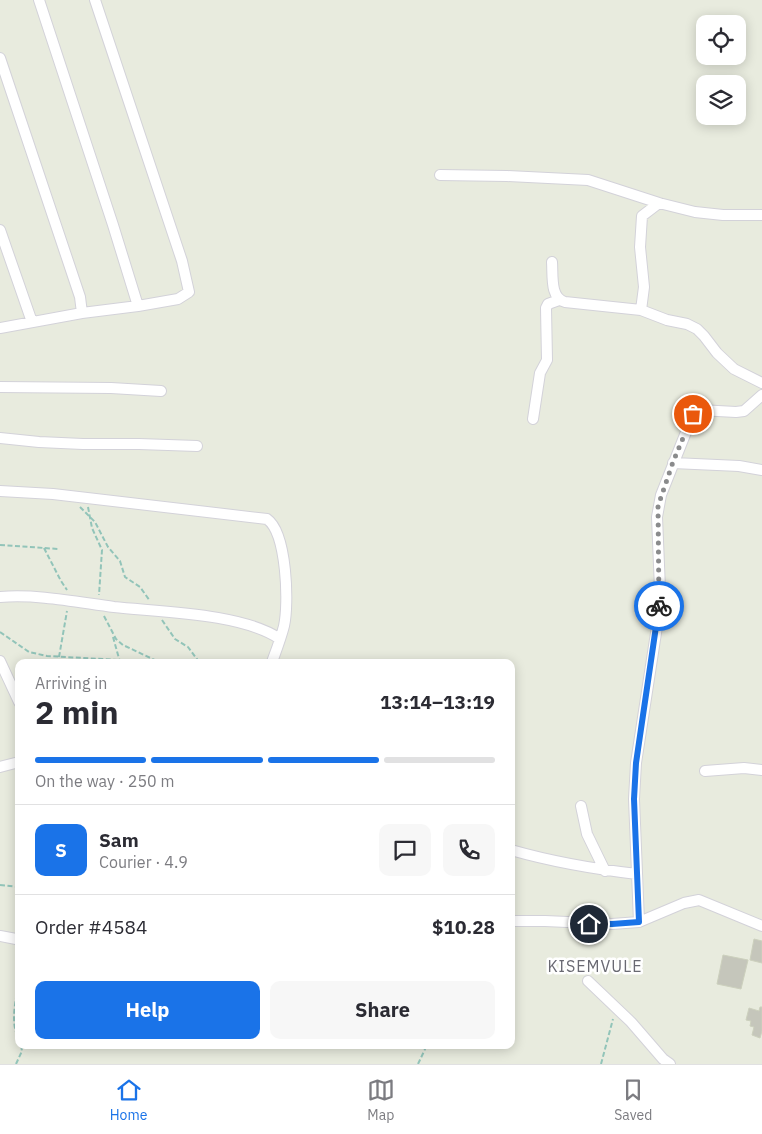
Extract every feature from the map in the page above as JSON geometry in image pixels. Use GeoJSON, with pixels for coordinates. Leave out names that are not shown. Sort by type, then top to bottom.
{"type":"FeatureCollection","features":[{"type":"Feature","properties":{"kind":"street"},"geometry":{"type":"LineString","coordinates":[[39,0],[138,306]]}},
{"type":"Feature","properties":{"kind":"street"},"geometry":{"type":"LineString","coordinates":[[0,328],[82,313],[178,299],[188,294],[189,289],[173,234],[95,0]]}},
{"type":"Feature","properties":{"kind":"street"},"geometry":{"type":"LineString","coordinates":[[0,58],[80,297],[82,313]]}},
{"type":"Feature","properties":{"kind":"street"},"geometry":{"type":"LineString","coordinates":[[440,175],[588,180],[695,212],[723,215],[762,215]]}},
{"type":"Feature","properties":{"kind":"street"},"geometry":{"type":"LineString","coordinates":[[641,310],[644,287],[640,247],[642,216],[658,202]]}},
{"type":"Feature","properties":{"kind":"street"},"geometry":{"type":"LineString","coordinates":[[0,230],[32,322]]}},
{"type":"Feature","properties":{"kind":"street"},"geometry":{"type":"LineString","coordinates":[[552,262],[555,295],[559,300],[641,310],[667,320],[692,326],[704,336],[717,353],[734,369],[762,383]]}},
{"type":"Feature","properties":{"kind":"street"},"geometry":{"type":"LineString","coordinates":[[533,419],[540,373],[547,360],[546,308],[548,304],[559,300]]}},
{"type":"Feature","properties":{"kind":"street"},"geometry":{"type":"LineString","coordinates":[[0,388],[110,388],[161,391]]}},
{"type":"Feature","properties":{"kind":"street"},"geometry":{"type":"LineString","coordinates":[[639,922],[634,799],[636,763],[658,620],[660,588],[658,506],[673,462],[694,412],[699,410],[744,411],[762,395]]}},
{"type":"Feature","properties":{"kind":"street"},"geometry":{"type":"LineString","coordinates":[[0,438],[74,444],[197,446]]}},
{"type":"Feature","properties":{"kind":"street"},"geometry":{"type":"LineString","coordinates":[[673,462],[738,466],[762,470]]}},
{"type":"Feature","properties":{"kind":"street"},"geometry":{"type":"LineString","coordinates":[[0,491],[23,491],[69,496],[264,518],[270,521],[275,528],[280,543],[285,571],[286,609],[280,639],[273,659]]}},
{"type":"Feature","properties":{"kind":"street"},"geometry":{"type":"LineString","coordinates":[[0,597],[49,598],[200,615],[238,622],[262,629],[280,639]]}},
{"type":"Feature","properties":{"kind":"street"},"geometry":{"type":"LineString","coordinates":[[0,661],[15,693]]}},
{"type":"Feature","properties":{"kind":"street"},"geometry":{"type":"LineString","coordinates":[[0,767],[15,763]]}},
{"type":"Feature","properties":{"kind":"street"},"geometry":{"type":"LineString","coordinates":[[705,771],[744,768],[762,770]]}},
{"type":"Feature","properties":{"kind":"street"},"geometry":{"type":"LineString","coordinates":[[581,806],[587,834],[605,871]]}},
{"type":"Feature","properties":{"kind":"street"},"geometry":{"type":"LineString","coordinates":[[515,851],[542,859],[605,871],[637,874]]}},
{"type":"Feature","properties":{"kind":"street"},"geometry":{"type":"LineString","coordinates":[[515,922],[545,921],[612,924],[639,922],[684,903],[699,900],[762,926]]}},
{"type":"Feature","properties":{"kind":"street"},"geometry":{"type":"LineString","coordinates":[[0,936],[15,939]]}},
{"type":"Feature","properties":{"kind":"street"},"geometry":{"type":"LineString","coordinates":[[588,982],[616,1007],[663,1059],[670,1064]]}},
{"type":"Feature","properties":{"kind":"path"},"geometry":{"type":"LineString","coordinates":[[69,496],[95,522],[108,548],[120,561],[125,577],[140,587],[175,639],[188,647],[197,659]]}},
{"type":"Feature","properties":{"kind":"path"},"geometry":{"type":"LineString","coordinates":[[90,515],[92,528],[102,550],[99,605],[112,634],[119,659]]}},
{"type":"Feature","properties":{"kind":"path"},"geometry":{"type":"LineString","coordinates":[[0,545],[58,549]]}},
{"type":"Feature","properties":{"kind":"path"},"geometry":{"type":"LineString","coordinates":[[44,548],[73,601],[59,657]]}},
{"type":"Feature","properties":{"kind":"path"},"geometry":{"type":"LineString","coordinates":[[0,632],[29,652],[86,659]]}},
{"type":"Feature","properties":{"kind":"path"},"geometry":{"type":"LineString","coordinates":[[112,634],[123,645],[153,659]]}},
{"type":"Feature","properties":{"kind":"path"},"geometry":{"type":"LineString","coordinates":[[0,885],[15,887]]}},
{"type":"Feature","properties":{"kind":"path"},"geometry":{"type":"LineString","coordinates":[[15,999],[15,1027]]}},
{"type":"Feature","properties":{"kind":"path"},"geometry":{"type":"LineString","coordinates":[[601,1064],[616,1007]]}},
{"type":"Feature","properties":{"kind":"path"},"geometry":{"type":"LineString","coordinates":[[16,1064],[22,1049]]}},
{"type":"Feature","properties":{"kind":"path"},"geometry":{"type":"LineString","coordinates":[[418,1064],[425,1049]]}},
{"type":"Feature","properties":{"kind":"building"},"geometry":{"type":"Polygon","coordinates":[[[754,939],[762,941],[762,963],[750,960],[754,939]]]}},
{"type":"Feature","properties":{"kind":"building"},"geometry":{"type":"Polygon","coordinates":[[[723,955],[748,960],[741,989],[717,984],[723,955]]]}},
{"type":"Feature","properties":{"kind":"building"},"geometry":{"type":"Polygon","coordinates":[[[760,1007],[762,1007],[762,1031],[760,1038],[752,1035],[754,1027],[750,1026],[751,1021],[746,1020],[749,1008],[759,1011],[760,1007]]]}},
{"type":"Feature","properties":{"kind":"way so far"},"geometry":{"type":"LineString","coordinates":[[659,606],[658,506],[673,462],[684,440],[693,414]]}},
{"type":"Feature","properties":{"kind":"district","name":"KISEMVULE"},"geometry":{"type":"Point","coordinates":[595,966]}},
{"type":"Feature","properties":{"kind":"route"},"geometry":{"type":"LineString","coordinates":[[589,924],[639,922],[634,799],[636,763],[659,606]]}}]}
